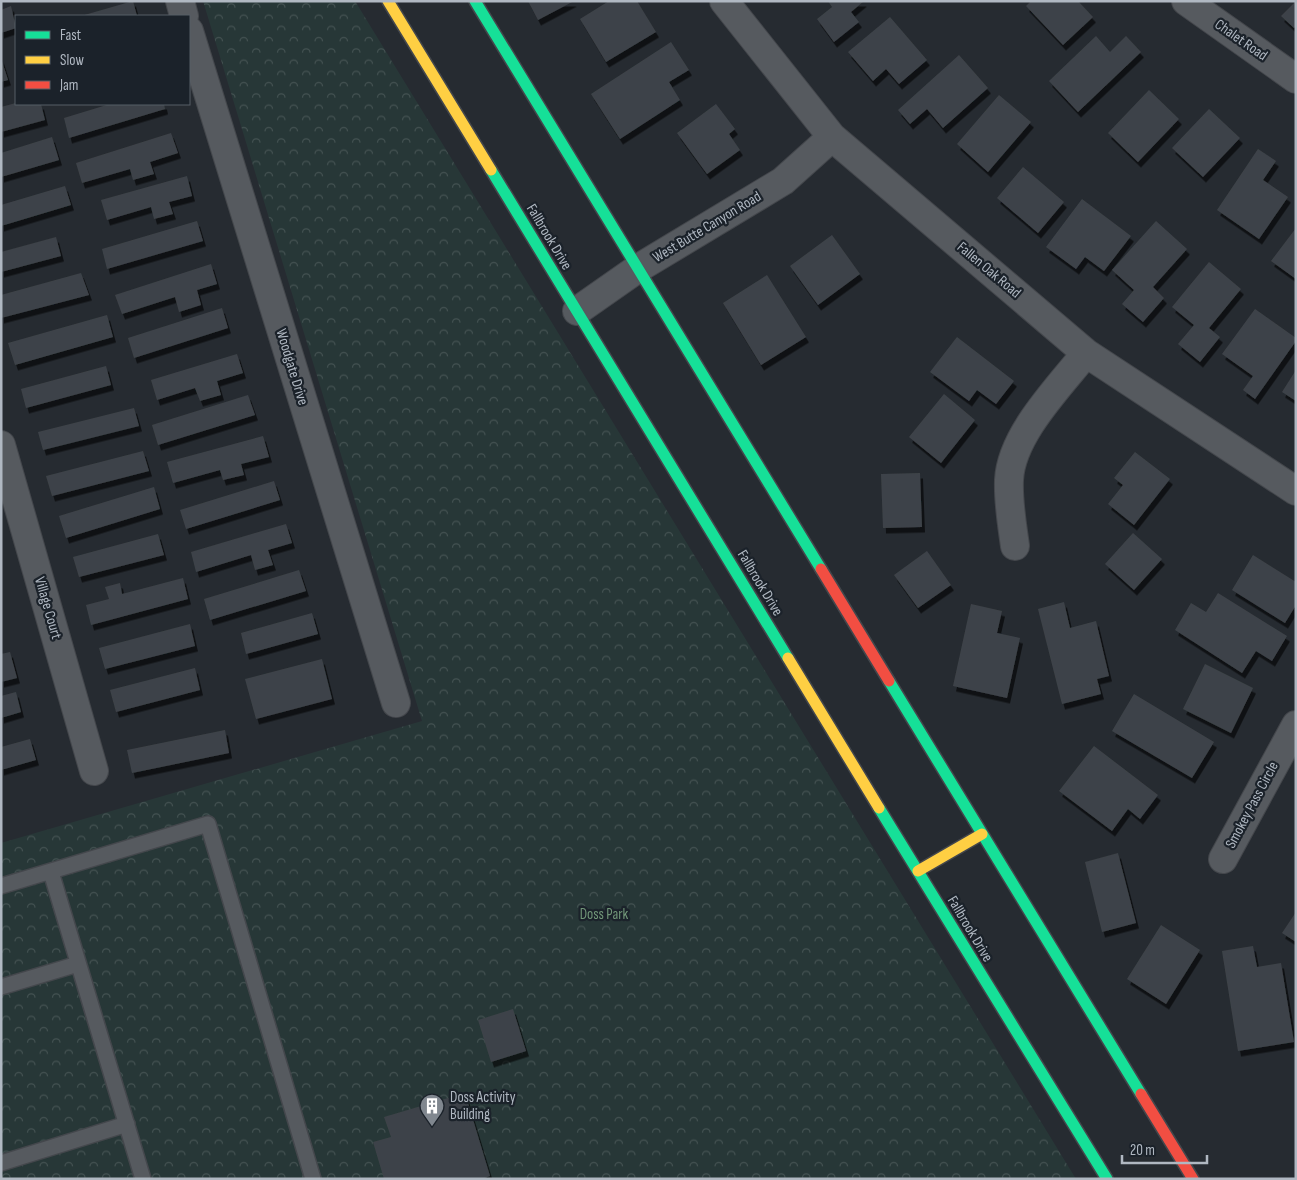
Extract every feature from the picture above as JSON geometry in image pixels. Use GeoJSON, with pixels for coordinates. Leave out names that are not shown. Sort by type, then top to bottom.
{"type":"FeatureCollection","features":[{"type":"Feature","properties":{"kind":"main road","name":"Fallbrook Drive"},"geometry":{"type":"LineString","coordinates":[[388,1],[1074,1129],[1107,1179]]}},
{"type":"Feature","properties":{"kind":"main road"},"geometry":{"type":"LineString","coordinates":[[475,1],[1193,1179]]}},
{"type":"Feature","properties":{"kind":"main road"},"geometry":{"type":"LineString","coordinates":[[918,872],[982,834]]}},
{"type":"Feature","properties":{"kind":"street"},"geometry":{"type":"LineString","coordinates":[[180,1],[184,15]]}},
{"type":"Feature","properties":{"kind":"street","name":"Fallen Oak Road"},"geometry":{"type":"LineString","coordinates":[[724,1],[832,137],[1086,353],[1296,491]]}},
{"type":"Feature","properties":{"kind":"street","name":"Chalet Road"},"geometry":{"type":"LineString","coordinates":[[1186,1],[1296,79]]}},
{"type":"Feature","properties":{"kind":"street","name":"Woodgate Drive"},"geometry":{"type":"LineString","coordinates":[[190,34],[396,703]]}},
{"type":"Feature","properties":{"kind":"street","name":"West Butte Canyon Road"},"geometry":{"type":"LineString","coordinates":[[577,311],[637,269],[783,181],[832,137]]}},
{"type":"Feature","properties":{"kind":"street"},"geometry":{"type":"LineString","coordinates":[[1016,546],[1009,508],[1009,478],[1018,446],[1038,414],[1086,353]]}},
{"type":"Feature","properties":{"kind":"street","name":"Village Court"},"geometry":{"type":"LineString","coordinates":[[1,445],[94,771]]}},
{"type":"Feature","properties":{"kind":"street","name":"Smokey Pass Circle"},"geometry":{"type":"LineString","coordinates":[[1223,859],[1296,724]]}},
{"type":"Feature","properties":{"kind":"lane"},"geometry":{"type":"LineString","coordinates":[[1,886],[208,824],[313,1179]]}},
{"type":"Feature","properties":{"kind":"lane"},"geometry":{"type":"LineString","coordinates":[[51,872],[143,1179]]}},
{"type":"Feature","properties":{"kind":"lane"},"geometry":{"type":"LineString","coordinates":[[1,987],[78,964]]}},
{"type":"Feature","properties":{"kind":"lane"},"geometry":{"type":"LineString","coordinates":[[1,1162],[127,1124]]}},
{"type":"Feature","properties":{"kind":"green space","name":"Doss Park"},"geometry":{"type":"Polygon","coordinates":[[[203,1],[355,1],[1076,1179],[1,1179],[1,843],[422,721],[203,1]]]}},
{"type":"Feature","properties":{"kind":"building"},"geometry":{"type":"Polygon","coordinates":[[[133,1],[137,15],[84,15],[133,1]]]}},
{"type":"Feature","properties":{"kind":"building"},"geometry":{"type":"Polygon","coordinates":[[[528,1],[574,1],[538,20],[528,1]]]}},
{"type":"Feature","properties":{"kind":"building"},"geometry":{"type":"Polygon","coordinates":[[[609,1],[637,1],[656,32],[606,62],[580,19],[609,1]]]}},
{"type":"Feature","properties":{"kind":"building"},"geometry":{"type":"Polygon","coordinates":[[[828,1],[864,1],[851,12],[859,22],[834,42],[817,19],[832,7],[828,1]]]}},
{"type":"Feature","properties":{"kind":"building"},"geometry":{"type":"Polygon","coordinates":[[[1031,1],[1078,1],[1093,17],[1063,45],[1026,6],[1031,1]]]}},
{"type":"Feature","properties":{"kind":"building"},"geometry":{"type":"Polygon","coordinates":[[[1296,1],[1296,26],[1294,28],[1281,16],[1296,1]]]}},
{"type":"Feature","properties":{"kind":"building"},"geometry":{"type":"Polygon","coordinates":[[[11,6],[15,28],[1,33],[1,10],[11,6]]]}},
{"type":"Feature","properties":{"kind":"building"},"geometry":{"type":"Polygon","coordinates":[[[890,17],[927,60],[899,84],[886,69],[873,81],[848,52],[890,17]]]}},
{"type":"Feature","properties":{"kind":"building"},"geometry":{"type":"Polygon","coordinates":[[[1096,36],[1110,52],[1126,36],[1141,52],[1078,112],[1049,81],[1096,36]]]}},
{"type":"Feature","properties":{"kind":"building"},"geometry":{"type":"Polygon","coordinates":[[[671,42],[689,70],[669,82],[680,100],[620,139],[591,94],[671,42]]]}},
{"type":"Feature","properties":{"kind":"building"},"geometry":{"type":"Polygon","coordinates":[[[959,55],[988,88],[943,128],[927,109],[910,124],[898,110],[959,55]]]}},
{"type":"Feature","properties":{"kind":"building"},"geometry":{"type":"Polygon","coordinates":[[[1,58],[8,80],[1,82],[1,58]]]}},
{"type":"Feature","properties":{"kind":"building"},"geometry":{"type":"Polygon","coordinates":[[[1149,90],[1179,119],[1138,162],[1108,133],[1149,90]]]}},
{"type":"Feature","properties":{"kind":"building"},"geometry":{"type":"Polygon","coordinates":[[[999,95],[1031,122],[988,172],[957,144],[999,95]]]}},
{"type":"Feature","properties":{"kind":"building"},"geometry":{"type":"Polygon","coordinates":[[[15,103],[15,105],[41,105],[45,120],[1,132],[1,107],[15,103]]]}},
{"type":"Feature","properties":{"kind":"building"},"geometry":{"type":"Polygon","coordinates":[[[716,104],[735,129],[729,134],[740,150],[707,174],[677,133],[716,104]]]}},
{"type":"Feature","properties":{"kind":"building"},"geometry":{"type":"Polygon","coordinates":[[[107,105],[164,105],[165,109],[69,138],[64,118],[107,105]]]}},
{"type":"Feature","properties":{"kind":"building"},"geometry":{"type":"Polygon","coordinates":[[[1209,109],[1240,138],[1203,177],[1172,148],[1209,109]]]}},
{"type":"Feature","properties":{"kind":"building"},"geometry":{"type":"Polygon","coordinates":[[[171,133],[178,153],[150,162],[154,174],[133,180],[130,169],[82,183],[76,163],[171,133]]]}},
{"type":"Feature","properties":{"kind":"building"},"geometry":{"type":"Polygon","coordinates":[[[52,137],[59,160],[1,177],[1,153],[52,137]]]}},
{"type":"Feature","properties":{"kind":"building"},"geometry":{"type":"Polygon","coordinates":[[[1258,149],[1276,161],[1263,180],[1288,197],[1259,239],[1217,210],[1258,149]]]}},
{"type":"Feature","properties":{"kind":"building"},"geometry":{"type":"Polygon","coordinates":[[[1023,167],[1064,202],[1038,233],[997,198],[1023,167]]]}},
{"type":"Feature","properties":{"kind":"building"},"geometry":{"type":"Polygon","coordinates":[[[187,176],[192,196],[169,202],[173,214],[154,219],[151,207],[107,220],[101,200],[187,176]]]}},
{"type":"Feature","properties":{"kind":"building"},"geometry":{"type":"Polygon","coordinates":[[[65,186],[71,205],[1,226],[1,205],[65,186]]]}},
{"type":"Feature","properties":{"kind":"building"},"geometry":{"type":"Polygon","coordinates":[[[1082,199],[1131,236],[1104,271],[1085,257],[1076,269],[1046,247],[1082,199]]]}},
{"type":"Feature","properties":{"kind":"building"},"geometry":{"type":"Polygon","coordinates":[[[197,221],[203,241],[107,269],[102,249],[197,221]]]}},
{"type":"Feature","properties":{"kind":"building"},"geometry":{"type":"Polygon","coordinates":[[[1156,221],[1187,249],[1153,287],[1164,298],[1143,322],[1122,304],[1134,290],[1112,270],[1156,221]]]}},
{"type":"Feature","properties":{"kind":"building"},"geometry":{"type":"Polygon","coordinates":[[[1296,228],[1296,279],[1271,261],[1296,228]]]}},
{"type":"Feature","properties":{"kind":"building"},"geometry":{"type":"Polygon","coordinates":[[[832,235],[860,274],[818,305],[790,266],[832,235]]]}},
{"type":"Feature","properties":{"kind":"building"},"geometry":{"type":"Polygon","coordinates":[[[56,237],[61,256],[1,272],[1,252],[56,237]]]}},
{"type":"Feature","properties":{"kind":"building"},"geometry":{"type":"Polygon","coordinates":[[[1209,262],[1241,289],[1209,328],[1220,337],[1200,362],[1178,344],[1194,325],[1172,307],[1209,262]]]}},
{"type":"Feature","properties":{"kind":"building"},"geometry":{"type":"Polygon","coordinates":[[[211,264],[217,284],[197,290],[201,305],[179,312],[175,297],[122,314],[115,295],[211,264]]]}},
{"type":"Feature","properties":{"kind":"building"},"geometry":{"type":"Polygon","coordinates":[[[81,273],[89,295],[1,318],[1,295],[81,273]]]}},
{"type":"Feature","properties":{"kind":"building"},"geometry":{"type":"Polygon","coordinates":[[[767,275],[806,337],[761,365],[723,303],[767,275]]]}},
{"type":"Feature","properties":{"kind":"building"},"geometry":{"type":"Polygon","coordinates":[[[222,308],[228,328],[134,358],[128,338],[222,308]]]}},
{"type":"Feature","properties":{"kind":"building"},"geometry":{"type":"Polygon","coordinates":[[[1255,309],[1296,338],[1296,341],[1255,399],[1243,390],[1253,376],[1222,354],[1255,309]]]}},
{"type":"Feature","properties":{"kind":"building"},"geometry":{"type":"Polygon","coordinates":[[[107,315],[113,337],[15,365],[8,343],[107,315]]]}},
{"type":"Feature","properties":{"kind":"building"},"geometry":{"type":"Polygon","coordinates":[[[957,337],[1014,381],[996,404],[977,390],[969,401],[930,372],[957,337]]]}},
{"type":"Feature","properties":{"kind":"building"},"geometry":{"type":"Polygon","coordinates":[[[237,354],[243,373],[217,381],[221,395],[200,401],[195,388],[157,400],[151,380],[237,354]]]}},
{"type":"Feature","properties":{"kind":"building"},"geometry":{"type":"Polygon","coordinates":[[[106,366],[111,385],[26,408],[21,389],[106,366]]]}},
{"type":"Feature","properties":{"kind":"building"},"geometry":{"type":"Polygon","coordinates":[[[1296,370],[1296,401],[1282,392],[1296,370]]]}},
{"type":"Feature","properties":{"kind":"building"},"geometry":{"type":"Polygon","coordinates":[[[944,394],[975,420],[941,463],[909,437],[944,394]]]}},
{"type":"Feature","properties":{"kind":"building"},"geometry":{"type":"Polygon","coordinates":[[[248,395],[255,415],[158,445],[152,425],[248,395]]]}},
{"type":"Feature","properties":{"kind":"building"},"geometry":{"type":"Polygon","coordinates":[[[134,408],[139,426],[43,450],[38,432],[134,408]]]}},
{"type":"Feature","properties":{"kind":"building"},"geometry":{"type":"Polygon","coordinates":[[[263,436],[269,457],[241,464],[244,475],[223,480],[220,470],[173,483],[167,462],[263,436]]]}},
{"type":"Feature","properties":{"kind":"building"},"geometry":{"type":"Polygon","coordinates":[[[143,451],[149,471],[52,496],[46,476],[143,451]]]}},
{"type":"Feature","properties":{"kind":"building"},"geometry":{"type":"Polygon","coordinates":[[[1135,452],[1170,479],[1134,525],[1108,504],[1123,485],[1114,478],[1135,452]]]}},
{"type":"Feature","properties":{"kind":"building"},"geometry":{"type":"Polygon","coordinates":[[[920,473],[922,527],[883,528],[881,474],[920,473]]]}},
{"type":"Feature","properties":{"kind":"building"},"geometry":{"type":"Polygon","coordinates":[[[274,481],[280,500],[186,529],[180,510],[274,481]]]}},
{"type":"Feature","properties":{"kind":"building"},"geometry":{"type":"Polygon","coordinates":[[[154,487],[160,509],[66,538],[59,516],[154,487]]]}},
{"type":"Feature","properties":{"kind":"building"},"geometry":{"type":"Polygon","coordinates":[[[286,524],[292,543],[268,550],[273,565],[255,570],[251,555],[196,572],[191,552],[286,524]]]}},
{"type":"Feature","properties":{"kind":"building"},"geometry":{"type":"Polygon","coordinates":[[[1133,533],[1162,559],[1134,590],[1105,564],[1133,533]]]}},
{"type":"Feature","properties":{"kind":"building"},"geometry":{"type":"Polygon","coordinates":[[[158,534],[164,555],[79,577],[73,557],[158,534]]]}},
{"type":"Feature","properties":{"kind":"building"},"geometry":{"type":"Polygon","coordinates":[[[927,551],[951,585],[918,608],[894,575],[927,551]]]}},
{"type":"Feature","properties":{"kind":"building"},"geometry":{"type":"Polygon","coordinates":[[[1253,555],[1296,582],[1296,605],[1285,623],[1232,590],[1253,555]]]}},
{"type":"Feature","properties":{"kind":"building"},"geometry":{"type":"Polygon","coordinates":[[[299,570],[306,591],[210,620],[204,599],[299,570]]]}},
{"type":"Feature","properties":{"kind":"building"},"geometry":{"type":"Polygon","coordinates":[[[183,578],[188,599],[91,625],[86,605],[109,599],[105,587],[120,583],[122,594],[183,578]]]}},
{"type":"Feature","properties":{"kind":"building"},"geometry":{"type":"Polygon","coordinates":[[[1218,593],[1287,636],[1272,661],[1256,651],[1242,673],[1175,630],[1191,603],[1206,612],[1218,593]]]}},
{"type":"Feature","properties":{"kind":"building"},"geometry":{"type":"Polygon","coordinates":[[[1064,602],[1070,628],[1096,621],[1109,676],[1097,679],[1101,694],[1062,704],[1038,609],[1064,602]]]}},
{"type":"Feature","properties":{"kind":"building"},"geometry":{"type":"Polygon","coordinates":[[[971,604],[1002,611],[997,633],[1020,638],[1007,698],[953,686],[971,604]]]}},
{"type":"Feature","properties":{"kind":"building"},"geometry":{"type":"Polygon","coordinates":[[[312,613],[318,634],[246,654],[241,633],[312,613]]]}},
{"type":"Feature","properties":{"kind":"building"},"geometry":{"type":"Polygon","coordinates":[[[190,624],[195,646],[105,669],[99,648],[190,624]]]}},
{"type":"Feature","properties":{"kind":"building"},"geometry":{"type":"Polygon","coordinates":[[[10,652],[17,678],[1,682],[1,654],[10,652]]]}},
{"type":"Feature","properties":{"kind":"building"},"geometry":{"type":"Polygon","coordinates":[[[322,659],[332,699],[256,719],[245,679],[322,659]]]}},
{"type":"Feature","properties":{"kind":"building"},"geometry":{"type":"Polygon","coordinates":[[[1205,664],[1253,688],[1231,733],[1183,709],[1205,664]]]}},
{"type":"Feature","properties":{"kind":"building"},"geometry":{"type":"Polygon","coordinates":[[[195,668],[200,690],[116,712],[110,690],[195,668]]]}},
{"type":"Feature","properties":{"kind":"building"},"geometry":{"type":"Polygon","coordinates":[[[16,692],[21,712],[1,718],[1,696],[16,692]]]}},
{"type":"Feature","properties":{"kind":"building"},"geometry":{"type":"Polygon","coordinates":[[[1134,694],[1214,742],[1192,778],[1112,731],[1134,694]]]}},
{"type":"Feature","properties":{"kind":"building"},"geometry":{"type":"Polygon","coordinates":[[[225,730],[229,753],[132,773],[127,750],[225,730]]]}},
{"type":"Feature","properties":{"kind":"building"},"geometry":{"type":"Polygon","coordinates":[[[30,739],[36,760],[1,770],[1,747],[30,739]]]}},
{"type":"Feature","properties":{"kind":"building"},"geometry":{"type":"Polygon","coordinates":[[[1094,746],[1158,795],[1140,819],[1128,809],[1112,831],[1059,791],[1094,746]]]}},
{"type":"Feature","properties":{"kind":"building"},"geometry":{"type":"Polygon","coordinates":[[[1118,853],[1136,923],[1102,932],[1085,862],[1118,853]]]}},
{"type":"Feature","properties":{"kind":"building"},"geometry":{"type":"Polygon","coordinates":[[[1296,912],[1296,942],[1282,933],[1296,912]]]}},
{"type":"Feature","properties":{"kind":"building"},"geometry":{"type":"Polygon","coordinates":[[[1161,925],[1200,950],[1166,1004],[1127,979],[1161,925]]]}},
{"type":"Feature","properties":{"kind":"building"},"geometry":{"type":"Polygon","coordinates":[[[1253,946],[1257,967],[1281,963],[1294,1042],[1238,1051],[1222,951],[1253,946]]]}},
{"type":"Feature","properties":{"kind":"building"},"geometry":{"type":"Polygon","coordinates":[[[513,1009],[526,1051],[491,1062],[478,1020],[513,1009]]]}},
{"type":"Feature","properties":{"kind":"building","name":"Doss Activity Building"},"geometry":{"type":"Polygon","coordinates":[[[465,1093],[490,1176],[482,1179],[384,1179],[373,1142],[391,1137],[384,1117],[465,1093]]]}},
{"type":"Feature","properties":{"kind":"traffic: fast"},"geometry":{"type":"LineString","coordinates":[[475,1],[821,569]]}},
{"type":"Feature","properties":{"kind":"traffic: fast"},"geometry":{"type":"LineString","coordinates":[[491,170],[788,658]]}},
{"type":"Feature","properties":{"kind":"traffic: fast"},"geometry":{"type":"LineString","coordinates":[[889,681],[1141,1094]]}},
{"type":"Feature","properties":{"kind":"traffic: fast"},"geometry":{"type":"LineString","coordinates":[[879,808],[1107,1179]]}},
{"type":"Feature","properties":{"kind":"traffic: slow"},"geometry":{"type":"LineString","coordinates":[[388,1],[491,170]]}},
{"type":"Feature","properties":{"kind":"traffic: slow"},"geometry":{"type":"LineString","coordinates":[[788,658],[879,808]]}},
{"type":"Feature","properties":{"kind":"traffic: slow"},"geometry":{"type":"LineString","coordinates":[[918,871],[982,834]]}},
{"type":"Feature","properties":{"kind":"traffic: jam"},"geometry":{"type":"LineString","coordinates":[[821,569],[889,681]]}},
{"type":"Feature","properties":{"kind":"traffic: jam"},"geometry":{"type":"LineString","coordinates":[[1141,1094],[1193,1179]]}},
{"type":"Feature","properties":{"kind":"place","name":"Doss Activity Building"},"geometry":{"type":"Point","coordinates":[432,1127]}}]}
